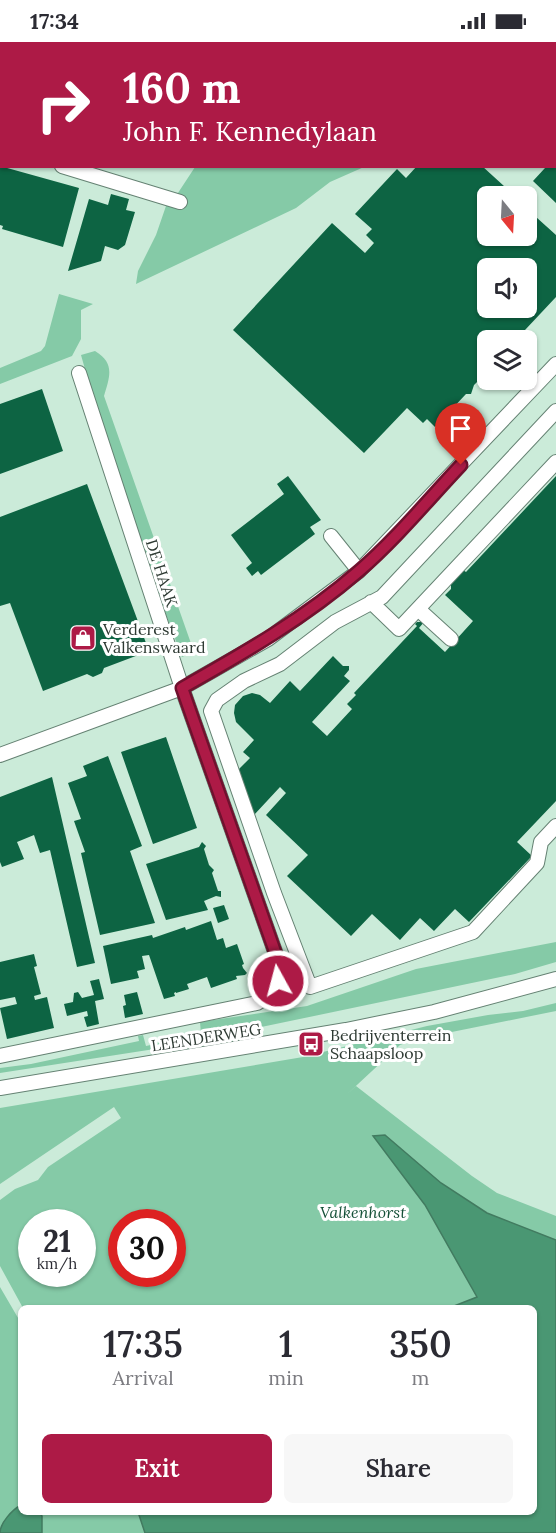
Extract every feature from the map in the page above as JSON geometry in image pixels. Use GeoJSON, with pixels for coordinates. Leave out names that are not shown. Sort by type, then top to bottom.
{"type":"FeatureCollection","features":[{"type":"Feature","properties":{"kind":"street"},"geometry":{"type":"LineString","coordinates":[[69,168],[180,202]]}},
{"type":"Feature","properties":{"kind":"street"},"geometry":{"type":"LineString","coordinates":[[0,755],[182,688],[268,639],[313,608],[359,571],[556,364]]}},
{"type":"Feature","properties":{"kind":"street","name":"DE HAAK"},"geometry":{"type":"LineString","coordinates":[[0,1056],[257,1003],[266,998],[278,981],[279,963],[182,688],[79,373]]}},
{"type":"Feature","properties":{"kind":"street"},"geometry":{"type":"LineString","coordinates":[[556,411],[382,597],[335,622],[280,664],[244,681],[217,700],[211,711],[274,893],[310,987],[473,932],[537,863],[541,842],[556,826]]}},
{"type":"Feature","properties":{"kind":"street"},"geometry":{"type":"LineString","coordinates":[[371,602],[399,629],[556,462]]}},
{"type":"Feature","properties":{"kind":"street"},"geometry":{"type":"LineString","coordinates":[[332,536],[359,571]]}},
{"type":"Feature","properties":{"kind":"street"},"geometry":{"type":"LineString","coordinates":[[418,609],[451,639]]}},
{"type":"Feature","properties":{"kind":"street","name":"LEENDERWEG"},"geometry":{"type":"LineString","coordinates":[[0,1088],[357,1028],[434,1012],[556,979]]}},
{"type":"Feature","properties":{"kind":"green space"},"geometry":{"type":"Polygon","coordinates":[[[194,168],[362,168],[330,182],[296,208],[136,284],[138,271],[156,235],[166,206],[176,196],[194,168]]]}},
{"type":"Feature","properties":{"kind":"green space"},"geometry":{"type":"Polygon","coordinates":[[[59,294],[93,304],[81,310],[81,339],[72,356],[0,384],[0,368],[41,351],[45,346],[59,294]]]}},
{"type":"Feature","properties":{"kind":"green space"},"geometry":{"type":"Polygon","coordinates":[[[95,351],[106,360],[108,365],[109,376],[104,396],[194,652],[182,657],[128,507],[81,355],[95,351]]]}},
{"type":"Feature","properties":{"kind":"green space"},"geometry":{"type":"Polygon","coordinates":[[[556,942],[556,962],[515,974],[161,1048],[0,1073],[0,1068],[31,1064],[139,1041],[138,1036],[143,1035],[146,1046],[201,1034],[200,1022],[307,1006],[416,969],[556,942]]]}},
{"type":"Feature","properties":{"kind":"green space","name":"Valkenhorst"},"geometry":{"type":"Polygon","coordinates":[[[556,1003],[556,1011],[417,1039],[400,1045],[344,1097],[356,1086],[497,1193],[556,1216],[556,1533],[0,1533],[0,1287],[18,1318],[18,1515],[537,1515],[537,1305],[21,1305],[0,1266],[0,1200],[15,1189],[38,1180],[48,1167],[121,1118],[114,1107],[0,1184],[0,1108],[303,1057],[427,1026],[523,1011],[556,1003]]]}},
{"type":"Feature","properties":{"kind":"shaded area"},"geometry":{"type":"Polygon","coordinates":[[[385,1135],[441,1183],[487,1213],[556,1240],[556,1533],[145,1533],[139,1515],[537,1515],[537,1305],[457,1305],[477,1297],[425,1205],[373,1136],[385,1135]]]}},
{"type":"Feature","properties":{"kind":"shaded area"},"geometry":{"type":"Polygon","coordinates":[[[18,1507],[18,1515],[41,1515],[42,1533],[0,1533],[2,1525],[18,1507]]]}},
{"type":"Feature","properties":{"kind":"building"},"geometry":{"type":"Polygon","coordinates":[[[0,168],[79,188],[63,247],[2,229],[3,226],[0,225],[0,168]]]}},
{"type":"Feature","properties":{"kind":"building"},"geometry":{"type":"Polygon","coordinates":[[[415,168],[484,168],[504,186],[477,186],[477,246],[537,246],[537,218],[556,235],[556,297],[537,317],[537,258],[477,258],[477,318],[536,318],[525,330],[477,330],[477,382],[471,394],[466,394],[435,427],[427,419],[423,423],[407,408],[364,453],[233,330],[332,223],[365,253],[374,243],[366,235],[372,229],[355,214],[397,169],[406,178],[415,168]]]}},
{"type":"Feature","properties":{"kind":"building"},"geometry":{"type":"Polygon","coordinates":[[[545,168],[556,168],[556,203],[533,181],[545,168]]]}},
{"type":"Feature","properties":{"kind":"building"},"geometry":{"type":"Polygon","coordinates":[[[111,194],[129,199],[126,210],[135,212],[125,245],[118,250],[105,246],[101,261],[68,271],[89,199],[108,205],[111,194]]]}},
{"type":"Feature","properties":{"kind":"building"},"geometry":{"type":"Polygon","coordinates":[[[42,389],[63,451],[0,474],[0,404],[42,389]]]}},
{"type":"Feature","properties":{"kind":"building"},"geometry":{"type":"Polygon","coordinates":[[[288,476],[321,520],[310,527],[315,534],[261,575],[258,571],[252,576],[246,568],[252,563],[231,535],[284,494],[277,484],[288,476]]]}},
{"type":"Feature","properties":{"kind":"building"},"geometry":{"type":"Polygon","coordinates":[[[556,476],[556,801],[517,842],[532,856],[469,922],[455,909],[434,931],[420,918],[400,940],[372,914],[351,936],[287,876],[308,855],[266,815],[286,793],[280,787],[254,815],[238,770],[250,758],[243,752],[254,740],[236,722],[235,705],[243,696],[252,693],[260,695],[270,703],[290,681],[300,691],[333,656],[343,666],[349,666],[344,676],[350,681],[312,722],[327,736],[352,709],[347,704],[356,695],[354,693],[417,626],[415,624],[417,622],[424,622],[419,628],[445,652],[473,621],[445,595],[451,589],[451,583],[463,570],[466,572],[556,476]]]}},
{"type":"Feature","properties":{"kind":"building"},"geometry":{"type":"Polygon","coordinates":[[[87,484],[149,651],[104,668],[102,673],[93,677],[87,674],[43,691],[10,603],[0,606],[0,517],[87,484]]]}},
{"type":"Feature","properties":{"kind":"building"},"geometry":{"type":"Polygon","coordinates":[[[166,737],[197,828],[153,844],[121,752],[166,737]]]}},
{"type":"Feature","properties":{"kind":"building"},"geometry":{"type":"Polygon","coordinates":[[[108,756],[142,846],[130,851],[155,923],[100,935],[81,853],[85,852],[74,821],[81,819],[68,783],[87,776],[83,766],[108,756]]]}},
{"type":"Feature","properties":{"kind":"building"},"geometry":{"type":"Polygon","coordinates":[[[52,777],[95,963],[77,967],[50,850],[40,853],[34,835],[17,842],[24,859],[2,867],[0,862],[0,797],[52,777]]]}},
{"type":"Feature","properties":{"kind":"building"},"geometry":{"type":"Polygon","coordinates":[[[202,842],[206,846],[204,849],[209,865],[214,870],[212,873],[218,891],[221,891],[221,897],[216,896],[204,901],[208,910],[166,920],[146,864],[199,847],[202,842]]]}},
{"type":"Feature","properties":{"kind":"building"},"geometry":{"type":"Polygon","coordinates":[[[224,905],[229,919],[218,923],[213,908],[224,905]]]}},
{"type":"Feature","properties":{"kind":"building"},"geometry":{"type":"Polygon","coordinates":[[[211,921],[217,940],[223,938],[226,948],[237,944],[244,964],[243,968],[247,973],[245,975],[236,976],[237,979],[211,988],[207,977],[187,984],[189,989],[176,992],[175,996],[164,999],[149,955],[142,956],[145,969],[137,971],[139,978],[111,984],[103,946],[152,935],[153,938],[211,921]]]}},
{"type":"Feature","properties":{"kind":"building"},"geometry":{"type":"Polygon","coordinates":[[[34,954],[37,966],[34,967],[41,994],[34,996],[35,1000],[47,997],[54,1028],[7,1039],[0,1008],[17,1004],[15,997],[0,1000],[0,962],[34,954]]]}},
{"type":"Feature","properties":{"kind":"building"},"geometry":{"type":"Polygon","coordinates":[[[99,979],[104,999],[95,1001],[99,1024],[87,1027],[84,1017],[88,1016],[87,1011],[67,1016],[64,1004],[73,1002],[74,993],[78,992],[82,998],[94,995],[90,981],[99,979]]]}},
{"type":"Feature","properties":{"kind":"building"},"geometry":{"type":"Polygon","coordinates":[[[137,992],[143,1014],[125,1018],[124,995],[137,992]]]}},
{"type":"Feature","properties":{"kind":"place","name":"Verderest Valkenswaard"},"geometry":{"type":"Point","coordinates":[83,638]}},
{"type":"Feature","properties":{"kind":"place","name":"Bedrijventerrein Schaapsloop"},"geometry":{"type":"Point","coordinates":[311,1044]}},
{"type":"Feature","properties":{"kind":"route"},"geometry":{"type":"LineString","coordinates":[[278,981],[279,963],[182,688],[268,639],[313,608],[382,549],[461,465]]}}]}
